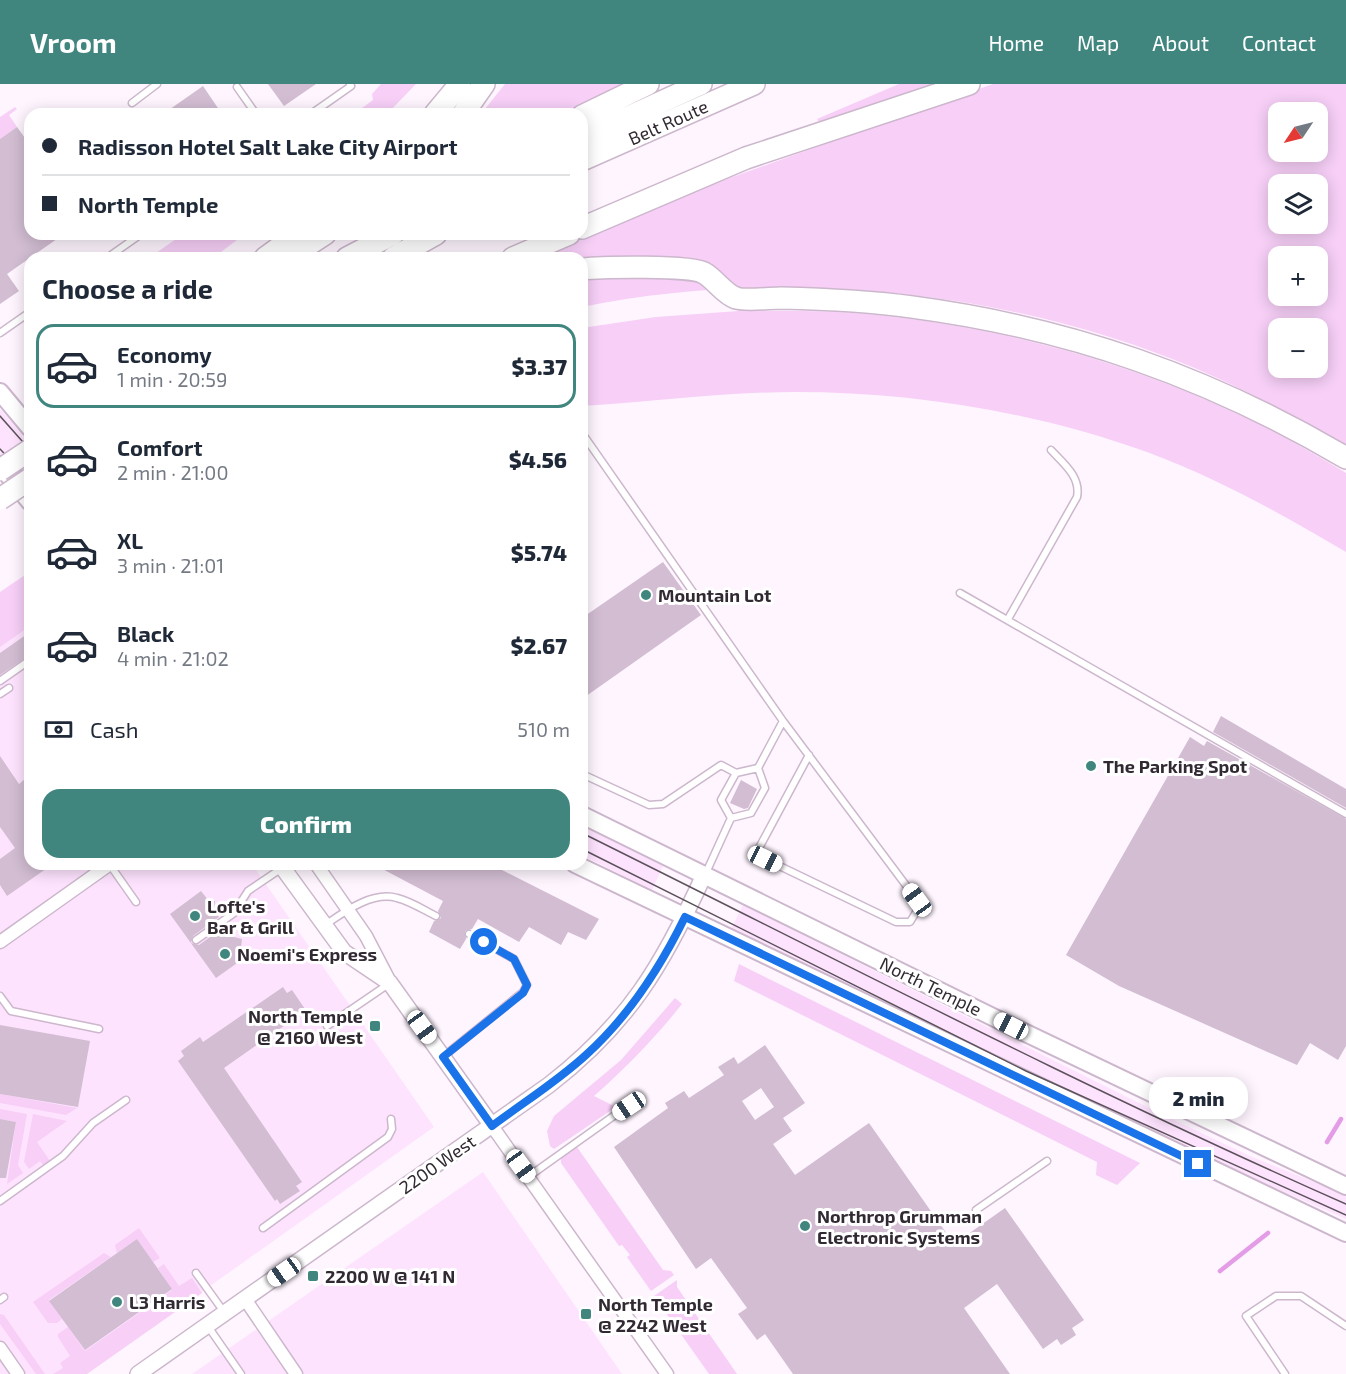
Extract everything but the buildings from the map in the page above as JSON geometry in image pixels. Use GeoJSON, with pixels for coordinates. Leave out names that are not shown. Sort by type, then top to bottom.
{"type":"FeatureCollection","features":[{"type":"Feature","properties":{"kind":"highway"},"geometry":{"type":"LineString","coordinates":[[440,108],[460,84]]}},
{"type":"Feature","properties":{"kind":"highway"},"geometry":{"type":"LineString","coordinates":[[467,108],[484,84]]}},
{"type":"Feature","properties":{"kind":"highway"},"geometry":{"type":"LineString","coordinates":[[588,113],[648,84]]}},
{"type":"Feature","properties":{"kind":"highway","name":"Belt Route"},"geometry":{"type":"LineString","coordinates":[[588,135],[701,84]]}},
{"type":"Feature","properties":{"kind":"highway","name":"Belt Route"},"geometry":{"type":"LineString","coordinates":[[588,157],[754,84]]}},
{"type":"Feature","properties":{"kind":"highway"},"geometry":{"type":"LineString","coordinates":[[588,225],[746,158],[969,84]]}},
{"type":"Feature","properties":{"kind":"highway"},"geometry":{"type":"LineString","coordinates":[[274,252],[290,240]]}},
{"type":"Feature","properties":{"kind":"highway"},"geometry":{"type":"LineString","coordinates":[[297,252],[316,240]]}},
{"type":"Feature","properties":{"kind":"highway"},"geometry":{"type":"LineString","coordinates":[[358,252],[382,240]]}},
{"type":"Feature","properties":{"kind":"highway"},"geometry":{"type":"LineString","coordinates":[[404,252],[425,240]]}},
{"type":"Feature","properties":{"kind":"highway"},"geometry":{"type":"LineString","coordinates":[[527,252],[555,240]]}},
{"type":"Feature","properties":{"kind":"highway"},"geometry":{"type":"LineString","coordinates":[[588,268],[615,266],[702,271],[736,298],[835,300],[911,306],[995,320],[1061,336],[1133,356],[1188,378],[1274,419],[1346,458]]}},
{"type":"Feature","properties":{"kind":"highway"},"geometry":{"type":"LineString","coordinates":[[0,467],[24,453]]}},
{"type":"Feature","properties":{"kind":"highway"},"geometry":{"type":"LineString","coordinates":[[0,499],[24,483]]}},
{"type":"Feature","properties":{"kind":"main road"},"geometry":{"type":"LineString","coordinates":[[0,392],[24,421]]}},
{"type":"Feature","properties":{"kind":"main road"},"geometry":{"type":"LineString","coordinates":[[0,467],[24,495]]}},
{"type":"Feature","properties":{"kind":"main road","name":"North Temple"},"geometry":{"type":"LineString","coordinates":[[588,818],[1011,1026],[1346,1186]]}},
{"type":"Feature","properties":{"kind":"main road"},"geometry":{"type":"LineString","coordinates":[[587,870],[1346,1233]]}},
{"type":"Feature","properties":{"kind":"street"},"geometry":{"type":"LineString","coordinates":[[0,942],[102,870]]}},
{"type":"Feature","properties":{"kind":"street"},"geometry":{"type":"LineString","coordinates":[[286,870],[344,952],[390,983]]}},
{"type":"Feature","properties":{"kind":"street"},"geometry":{"type":"LineString","coordinates":[[320,870],[366,936],[390,983],[667,1374]]}},
{"type":"Feature","properties":{"kind":"street","name":"2200 West"},"geometry":{"type":"LineString","coordinates":[[138,1374],[569,1070],[607,1035],[648,984],[685,917],[704,875]]}},
{"type":"Feature","properties":{"kind":"street"},"geometry":{"type":"LineString","coordinates":[[244,1299],[296,1374]]}},
{"type":"Feature","properties":{"kind":"street"},"geometry":{"type":"LineString","coordinates":[[0,1348],[18,1374]]}},
{"type":"Feature","properties":{"kind":"lane"},"geometry":{"type":"LineString","coordinates":[[132,103],[157,84]]}},
{"type":"Feature","properties":{"kind":"lane"},"geometry":{"type":"LineString","coordinates":[[320,108],[351,86],[350,84]]}},
{"type":"Feature","properties":{"kind":"lane"},"geometry":{"type":"LineString","coordinates":[[237,87],[252,108]]}},
{"type":"Feature","properties":{"kind":"lane"},"geometry":{"type":"LineString","coordinates":[[116,252],[132,240]]}},
{"type":"Feature","properties":{"kind":"lane"},"geometry":{"type":"LineString","coordinates":[[0,333],[24,316]]}},
{"type":"Feature","properties":{"kind":"lane"},"geometry":{"type":"LineString","coordinates":[[588,442],[783,721],[809,755],[917,900],[918,909],[910,922],[896,922],[765,859],[759,848],[809,755]]}},
{"type":"Feature","properties":{"kind":"lane"},"geometry":{"type":"LineString","coordinates":[[1008,619],[1077,497],[1079,487],[1075,477],[1051,450]]}},
{"type":"Feature","properties":{"kind":"lane"},"geometry":{"type":"LineString","coordinates":[[960,593],[1346,814]]}},
{"type":"Feature","properties":{"kind":"lane"},"geometry":{"type":"LineString","coordinates":[[0,681],[24,664]]}},
{"type":"Feature","properties":{"kind":"lane"},"geometry":{"type":"LineString","coordinates":[[0,694],[9,688]]}},
{"type":"Feature","properties":{"kind":"lane"},"geometry":{"type":"LineString","coordinates":[[731,818],[751,813],[759,800],[765,788],[758,768],[783,721]]}},
{"type":"Feature","properties":{"kind":"lane"},"geometry":{"type":"LineString","coordinates":[[588,777],[649,805],[663,804],[721,765],[736,773],[758,768]]}},
{"type":"Feature","properties":{"kind":"lane"},"geometry":{"type":"LineString","coordinates":[[731,818],[721,800],[736,773]]}},
{"type":"Feature","properties":{"kind":"lane"},"geometry":{"type":"LineString","coordinates":[[704,875],[731,818]]}},
{"type":"Feature","properties":{"kind":"lane"},"geometry":{"type":"LineString","coordinates":[[114,870],[136,902]]}},
{"type":"Feature","properties":{"kind":"lane"},"geometry":{"type":"LineString","coordinates":[[196,940],[234,913],[248,891],[276,870]]}},
{"type":"Feature","properties":{"kind":"lane"},"geometry":{"type":"LineString","coordinates":[[324,926],[348,910],[377,898],[396,898],[436,916]]}},
{"type":"Feature","properties":{"kind":"lane"},"geometry":{"type":"LineString","coordinates":[[443,1057],[523,993],[527,985],[514,959],[469,934]]}},
{"type":"Feature","properties":{"kind":"lane"},"geometry":{"type":"LineString","coordinates":[[327,1026],[390,983]]}},
{"type":"Feature","properties":{"kind":"lane"},"geometry":{"type":"LineString","coordinates":[[0,996],[11,1011],[99,1029]]}},
{"type":"Feature","properties":{"kind":"lane"},"geometry":{"type":"LineString","coordinates":[[0,1201],[63,1156],[93,1123],[126,1100]]}},
{"type":"Feature","properties":{"kind":"lane"},"geometry":{"type":"LineString","coordinates":[[528,1177],[629,1106]]}},
{"type":"Feature","properties":{"kind":"lane"},"geometry":{"type":"LineString","coordinates":[[263,1228],[388,1137],[392,1129],[391,1119]]}},
{"type":"Feature","properties":{"kind":"lane"},"geometry":{"type":"LineString","coordinates":[[976,1210],[1047,1161]]}},
{"type":"Feature","properties":{"kind":"lane"},"geometry":{"type":"LineString","coordinates":[[196,1273],[225,1313]]}},
{"type":"Feature","properties":{"kind":"lane"},"geometry":{"type":"LineString","coordinates":[[1286,1374],[1246,1316],[1276,1296],[1301,1296],[1346,1326]]}},
{"type":"Feature","properties":{"kind":"lane"},"geometry":{"type":"LineString","coordinates":[[207,1325],[241,1374]]}},
{"type":"Feature","properties":{"kind":"shaded area"},"geometry":{"type":"Polygon","coordinates":[[[381,84],[416,84],[393,108],[362,108],[373,100],[372,94],[381,84]]]}},
{"type":"Feature","properties":{"kind":"shaded area"},"geometry":{"type":"Polygon","coordinates":[[[505,84],[623,84],[573,108],[486,108],[505,84]]]}},
{"type":"Feature","properties":{"kind":"shaded area"},"geometry":{"type":"Polygon","coordinates":[[[899,84],[941,84],[823,127],[817,119],[899,84]]]}},
{"type":"Feature","properties":{"kind":"shaded area"},"geometry":{"type":"Polygon","coordinates":[[[993,84],[1346,84],[1346,446],[1291,415],[1197,369],[1126,342],[1051,320],[973,304],[894,293],[814,288],[735,288],[657,295],[588,306],[588,252],[540,252],[571,240],[588,240],[588,233],[702,188],[993,84]]]}},
{"type":"Feature","properties":{"kind":"shaded area"},"geometry":{"type":"Polygon","coordinates":[[[15,107],[17,109],[9,115],[17,127],[0,139],[0,117],[15,107]]]}},
{"type":"Feature","properties":{"kind":"shaded area"},"geometry":{"type":"Polygon","coordinates":[[[174,240],[237,240],[221,252],[158,252],[174,240]]]}},
{"type":"Feature","properties":{"kind":"shaded area"},"geometry":{"type":"Polygon","coordinates":[[[739,311],[867,314],[993,333],[1116,366],[1176,387],[1234,412],[1346,473],[1346,552],[1249,498],[1173,462],[1105,438],[1018,415],[929,400],[795,392],[588,406],[588,327],[656,317],[739,311]]]}},
{"type":"Feature","properties":{"kind":"shaded area"},"geometry":{"type":"Polygon","coordinates":[[[0,409],[24,436],[24,485],[0,456],[0,409]]]}},
{"type":"Feature","properties":{"kind":"shaded area"},"geometry":{"type":"Polygon","coordinates":[[[24,576],[24,630],[0,647],[0,592],[24,576]]]}},
{"type":"Feature","properties":{"kind":"shaded area"},"geometry":{"type":"Polygon","coordinates":[[[24,629],[24,870],[256,870],[434,1127],[86,1374],[0,1374],[0,645],[24,629]]]}},
{"type":"Feature","properties":{"kind":"shaded area"},"geometry":{"type":"Polygon","coordinates":[[[588,829],[663,866],[652,890],[588,858],[588,829]]]}},
{"type":"Feature","properties":{"kind":"shaded area"},"geometry":{"type":"Polygon","coordinates":[[[743,905],[1157,1112],[1252,1157],[1346,1195],[1346,1219],[1126,1123],[731,929],[743,905]]]}},
{"type":"Feature","properties":{"kind":"shaded area"},"geometry":{"type":"Polygon","coordinates":[[[739,964],[1140,1163],[1117,1185],[1096,1175],[1097,1162],[734,981],[739,964]]]}},
{"type":"Feature","properties":{"kind":"shaded area"},"geometry":{"type":"Polygon","coordinates":[[[675,998],[682,1004],[672,1017],[640,1052],[594,1096],[616,1107],[554,1149],[550,1146],[547,1131],[554,1116],[621,1060],[675,998]]]}},
{"type":"Feature","properties":{"kind":"shaded area"},"geometry":{"type":"Polygon","coordinates":[[[0,1094],[77,1108],[66,1115],[0,1103],[0,1094]]]}},
{"type":"Feature","properties":{"kind":"shaded area"},"geometry":{"type":"Polygon","coordinates":[[[0,1109],[27,1114],[18,1165],[23,1173],[7,1184],[16,1122],[0,1119],[0,1109]]]}},
{"type":"Feature","properties":{"kind":"shaded area"},"geometry":{"type":"Polygon","coordinates":[[[33,1114],[67,1121],[37,1142],[50,1161],[43,1165],[40,1161],[29,1169],[24,1162],[33,1114]]]}},
{"type":"Feature","properties":{"kind":"shaded area"},"geometry":{"type":"Polygon","coordinates":[[[577,1147],[663,1270],[671,1271],[674,1275],[651,1291],[627,1257],[630,1255],[622,1245],[619,1246],[561,1163],[561,1158],[577,1147]]]}},
{"type":"Feature","properties":{"kind":"shaded area"},"geometry":{"type":"Polygon","coordinates":[[[483,1172],[622,1374],[192,1374],[483,1172]]]}},
{"type":"Feature","properties":{"kind":"shaded area"},"geometry":{"type":"Polygon","coordinates":[[[139,1228],[160,1258],[153,1262],[137,1239],[117,1253],[115,1245],[139,1228]]]}},
{"type":"Feature","properties":{"kind":"shaded area"},"geometry":{"type":"Polygon","coordinates":[[[104,1253],[111,1257],[49,1300],[62,1319],[57,1323],[48,1323],[33,1302],[104,1253]]]}},
{"type":"Feature","properties":{"kind":"shaded area"},"geometry":{"type":"Polygon","coordinates":[[[164,1264],[179,1286],[192,1278],[202,1293],[87,1374],[53,1374],[63,1368],[60,1363],[70,1356],[58,1334],[68,1327],[85,1351],[172,1290],[158,1268],[164,1264]]]}},
{"type":"Feature","properties":{"kind":"shaded area"},"geometry":{"type":"Polygon","coordinates":[[[677,1280],[677,1287],[737,1374],[709,1374],[654,1296],[677,1280]]]}},
{"type":"Feature","properties":{"kind":"shaded area"},"geometry":{"type":"Polygon","coordinates":[[[0,1314],[4,1315],[45,1374],[36,1374],[0,1324],[0,1314]]]}},
{"type":"Feature","properties":{"kind":"waterway"},"geometry":{"type":"LineString","coordinates":[[1327,1142],[1341,1119]]}},
{"type":"Feature","properties":{"kind":"waterway"},"geometry":{"type":"LineString","coordinates":[[1220,1271],[1268,1233]]}},
{"type":"Feature","properties":{"kind":"tram line"},"geometry":{"type":"LineString","coordinates":[[0,416],[24,443]]}},
{"type":"Feature","properties":{"kind":"tram line"},"geometry":{"type":"LineString","coordinates":[[0,449],[24,475]]}},
{"type":"Feature","properties":{"kind":"tram line"},"geometry":{"type":"LineString","coordinates":[[588,836],[1057,1070],[1346,1204]]}},
{"type":"Feature","properties":{"kind":"tram line"},"geometry":{"type":"LineString","coordinates":[[588,852],[1026,1071],[1346,1215]]}},
{"type":"Feature","properties":{"kind":"place","name":"Mountain Lot"},"geometry":{"type":"Point","coordinates":[646,595]}},
{"type":"Feature","properties":{"kind":"place","name":"The Parking Spot"},"geometry":{"type":"Point","coordinates":[1091,766]}},
{"type":"Feature","properties":{"kind":"place","name":"Lofte's Bar & Grill"},"geometry":{"type":"Point","coordinates":[195,916]}},
{"type":"Feature","properties":{"kind":"place","name":"Noemi's Express"},"geometry":{"type":"Point","coordinates":[225,954]}},
{"type":"Feature","properties":{"kind":"place","name":"North Temple @ 2160 West"},"geometry":{"type":"Point","coordinates":[375,1026]}},
{"type":"Feature","properties":{"kind":"place","name":"Northrop Grumman Electronic Systems"},"geometry":{"type":"Point","coordinates":[805,1226]}},
{"type":"Feature","properties":{"kind":"place","name":"2200 W @ 141 N"},"geometry":{"type":"Point","coordinates":[313,1276]}},
{"type":"Feature","properties":{"kind":"place","name":"L3 Harris"},"geometry":{"type":"Point","coordinates":[117,1302]}},
{"type":"Feature","properties":{"kind":"place","name":"North Temple @ 2242 West"},"geometry":{"type":"Point","coordinates":[586,1314]}},
{"type":"Feature","properties":{"kind":"route"},"geometry":{"type":"LineString","coordinates":[[484,942],[514,959],[527,985],[523,993],[443,1057],[492,1126],[569,1070],[607,1035],[648,984],[669,950],[685,917],[1198,1164]]}}]}
